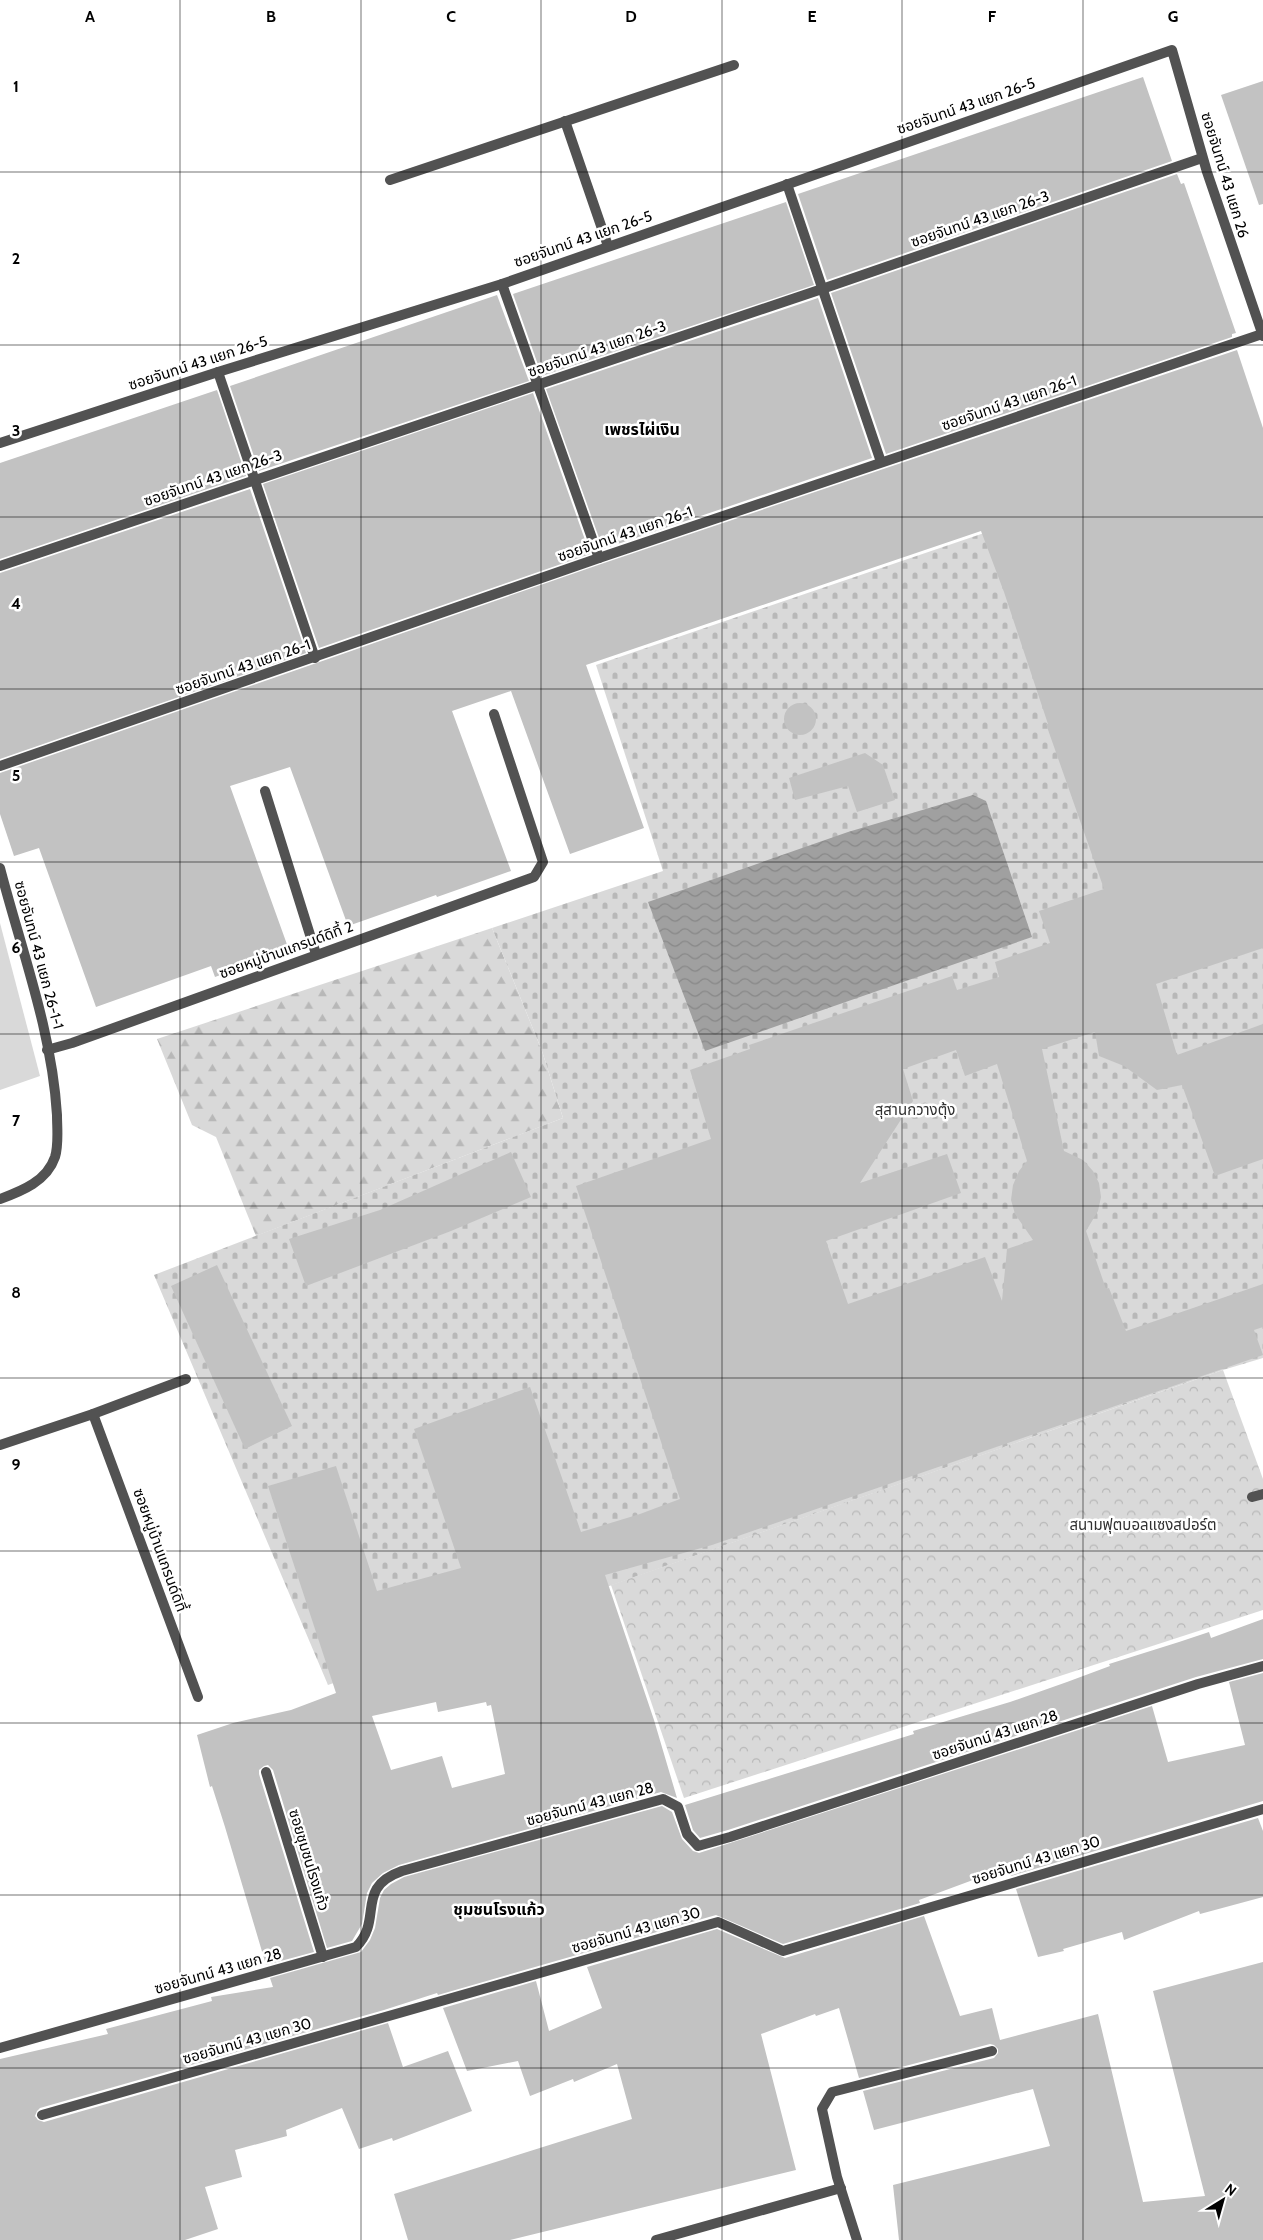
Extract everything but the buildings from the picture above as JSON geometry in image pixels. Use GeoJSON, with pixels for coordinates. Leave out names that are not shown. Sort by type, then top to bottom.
{"type":"FeatureCollection","features":[{"type":"Feature","properties":{"kind":"street","name":"ซอยจันทน์ 43 แยก 26"},"geometry":{"type":"LineString","coordinates":[[1172,50],[1202,158],[1263,335]]}},
{"type":"Feature","properties":{"kind":"street","name":"ซอยจันทน์ 43 แยก 26-5"},"geometry":{"type":"LineString","coordinates":[[0,444],[218,372],[502,284],[1172,50]]}},
{"type":"Feature","properties":{"kind":"street"},"geometry":{"type":"LineString","coordinates":[[390,180],[734,65]]}},
{"type":"Feature","properties":{"kind":"street"},"geometry":{"type":"LineString","coordinates":[[565,121],[608,246]]}},
{"type":"Feature","properties":{"kind":"street","name":"ซอยจันทน์ 43 แยก 26-3"},"geometry":{"type":"LineString","coordinates":[[0,566],[822,289],[1202,158]]}},
{"type":"Feature","properties":{"kind":"street"},"geometry":{"type":"LineString","coordinates":[[787,184],[881,462]]}},
{"type":"Feature","properties":{"kind":"street"},"geometry":{"type":"LineString","coordinates":[[502,284],[599,558]]}},
{"type":"Feature","properties":{"kind":"street","name":"ซอยจันทน์ 43 แยก 26-1"},"geometry":{"type":"LineString","coordinates":[[0,766],[599,558],[1263,335]]}},
{"type":"Feature","properties":{"kind":"street"},"geometry":{"type":"LineString","coordinates":[[218,372],[315,658]]}},
{"type":"Feature","properties":{"kind":"street","name":"ซอยหมู่บ้านแกรนด์ดิที้ 2"},"geometry":{"type":"LineString","coordinates":[[47,1050],[72,1043],[534,877],[543,862],[494,714]]}},
{"type":"Feature","properties":{"kind":"street"},"geometry":{"type":"LineString","coordinates":[[265,791],[316,954]]}},
{"type":"Feature","properties":{"kind":"street","name":"ซอยจันทน์ 43 แยก 26-1-1"},"geometry":{"type":"LineString","coordinates":[[0,868],[46,1037],[56,1095],[58,1137],[55,1157],[45,1176],[19,1192],[0,1199]]}},
{"type":"Feature","properties":{"kind":"street"},"geometry":{"type":"LineString","coordinates":[[0,1445],[93,1414],[186,1379]]}},
{"type":"Feature","properties":{"kind":"street","name":"ซอยหมู่บ้านแกรนด์ดิที้"},"geometry":{"type":"LineString","coordinates":[[93,1414],[198,1697]]}},
{"type":"Feature","properties":{"kind":"street"},"geometry":{"type":"LineString","coordinates":[[1252,1497],[1263,1494]]}},
{"type":"Feature","properties":{"kind":"street","name":"ซอยจันทน์ 43 แยก 28"},"geometry":{"type":"LineString","coordinates":[[0,2048],[356,1948],[367,1932],[374,1892],[380,1883],[391,1875],[402,1871],[663,1799],[678,1807],[687,1834],[698,1846],[1198,1684],[1263,1666]]}},
{"type":"Feature","properties":{"kind":"street","name":"ซอยชุมชนโรงแก้ว"},"geometry":{"type":"LineString","coordinates":[[266,1772],[323,1956]]}},
{"type":"Feature","properties":{"kind":"street","name":"ซอยจันทน์ 43 แยก 30"},"geometry":{"type":"LineString","coordinates":[[42,2115],[718,1922],[783,1951],[1263,1809]]}},
{"type":"Feature","properties":{"kind":"street"},"geometry":{"type":"LineString","coordinates":[[857,2240],[841,2188],[822,2109],[832,2092],[992,2051]]}},
{"type":"Feature","properties":{"kind":"street"},"geometry":{"type":"LineString","coordinates":[[656,2240],[841,2188]]}},
{"type":"Feature","properties":{"kind":"green space","name":"สุสานกวางตุ้ง"},"geometry":{"type":"Polygon","coordinates":[[[1263,438],[1263,1358],[1223,1370],[328,1685],[154,1275],[563,1118],[542,1051],[492,928],[663,871],[596,665],[1263,438]]]}},
{"type":"Feature","properties":{"kind":"green space"},"geometry":{"type":"Polygon","coordinates":[[[0,923],[40,1076],[0,1090],[0,923]]]}},
{"type":"Feature","properties":{"kind":"green space"},"geometry":{"type":"Polygon","coordinates":[[[492,928],[542,1051],[563,1118],[256,1236],[216,1137],[192,1125],[157,1039],[492,928]]]}},
{"type":"Feature","properties":{"kind":"green space","name":"สนามฟุตบอลแซงสปอร์ต"},"geometry":{"type":"Polygon","coordinates":[[[1223,1370],[1263,1479],[1263,1610],[684,1798],[611,1585],[1223,1370]]]}},
{"type":"Feature","properties":{"kind":"water"},"geometry":{"type":"Polygon","coordinates":[[[973,795],[986,801],[1032,937],[705,1051],[648,902],[848,832],[973,795]]]}},
{"type":"Feature","properties":{"kind":"district","name":"เพชรไผ่เงิน"},"geometry":{"type":"Point","coordinates":[642,429]}},
{"type":"Feature","properties":{"kind":"district","name":"ชุมชนโรงแก้ว"},"geometry":{"type":"Point","coordinates":[499,1909]}}]}
